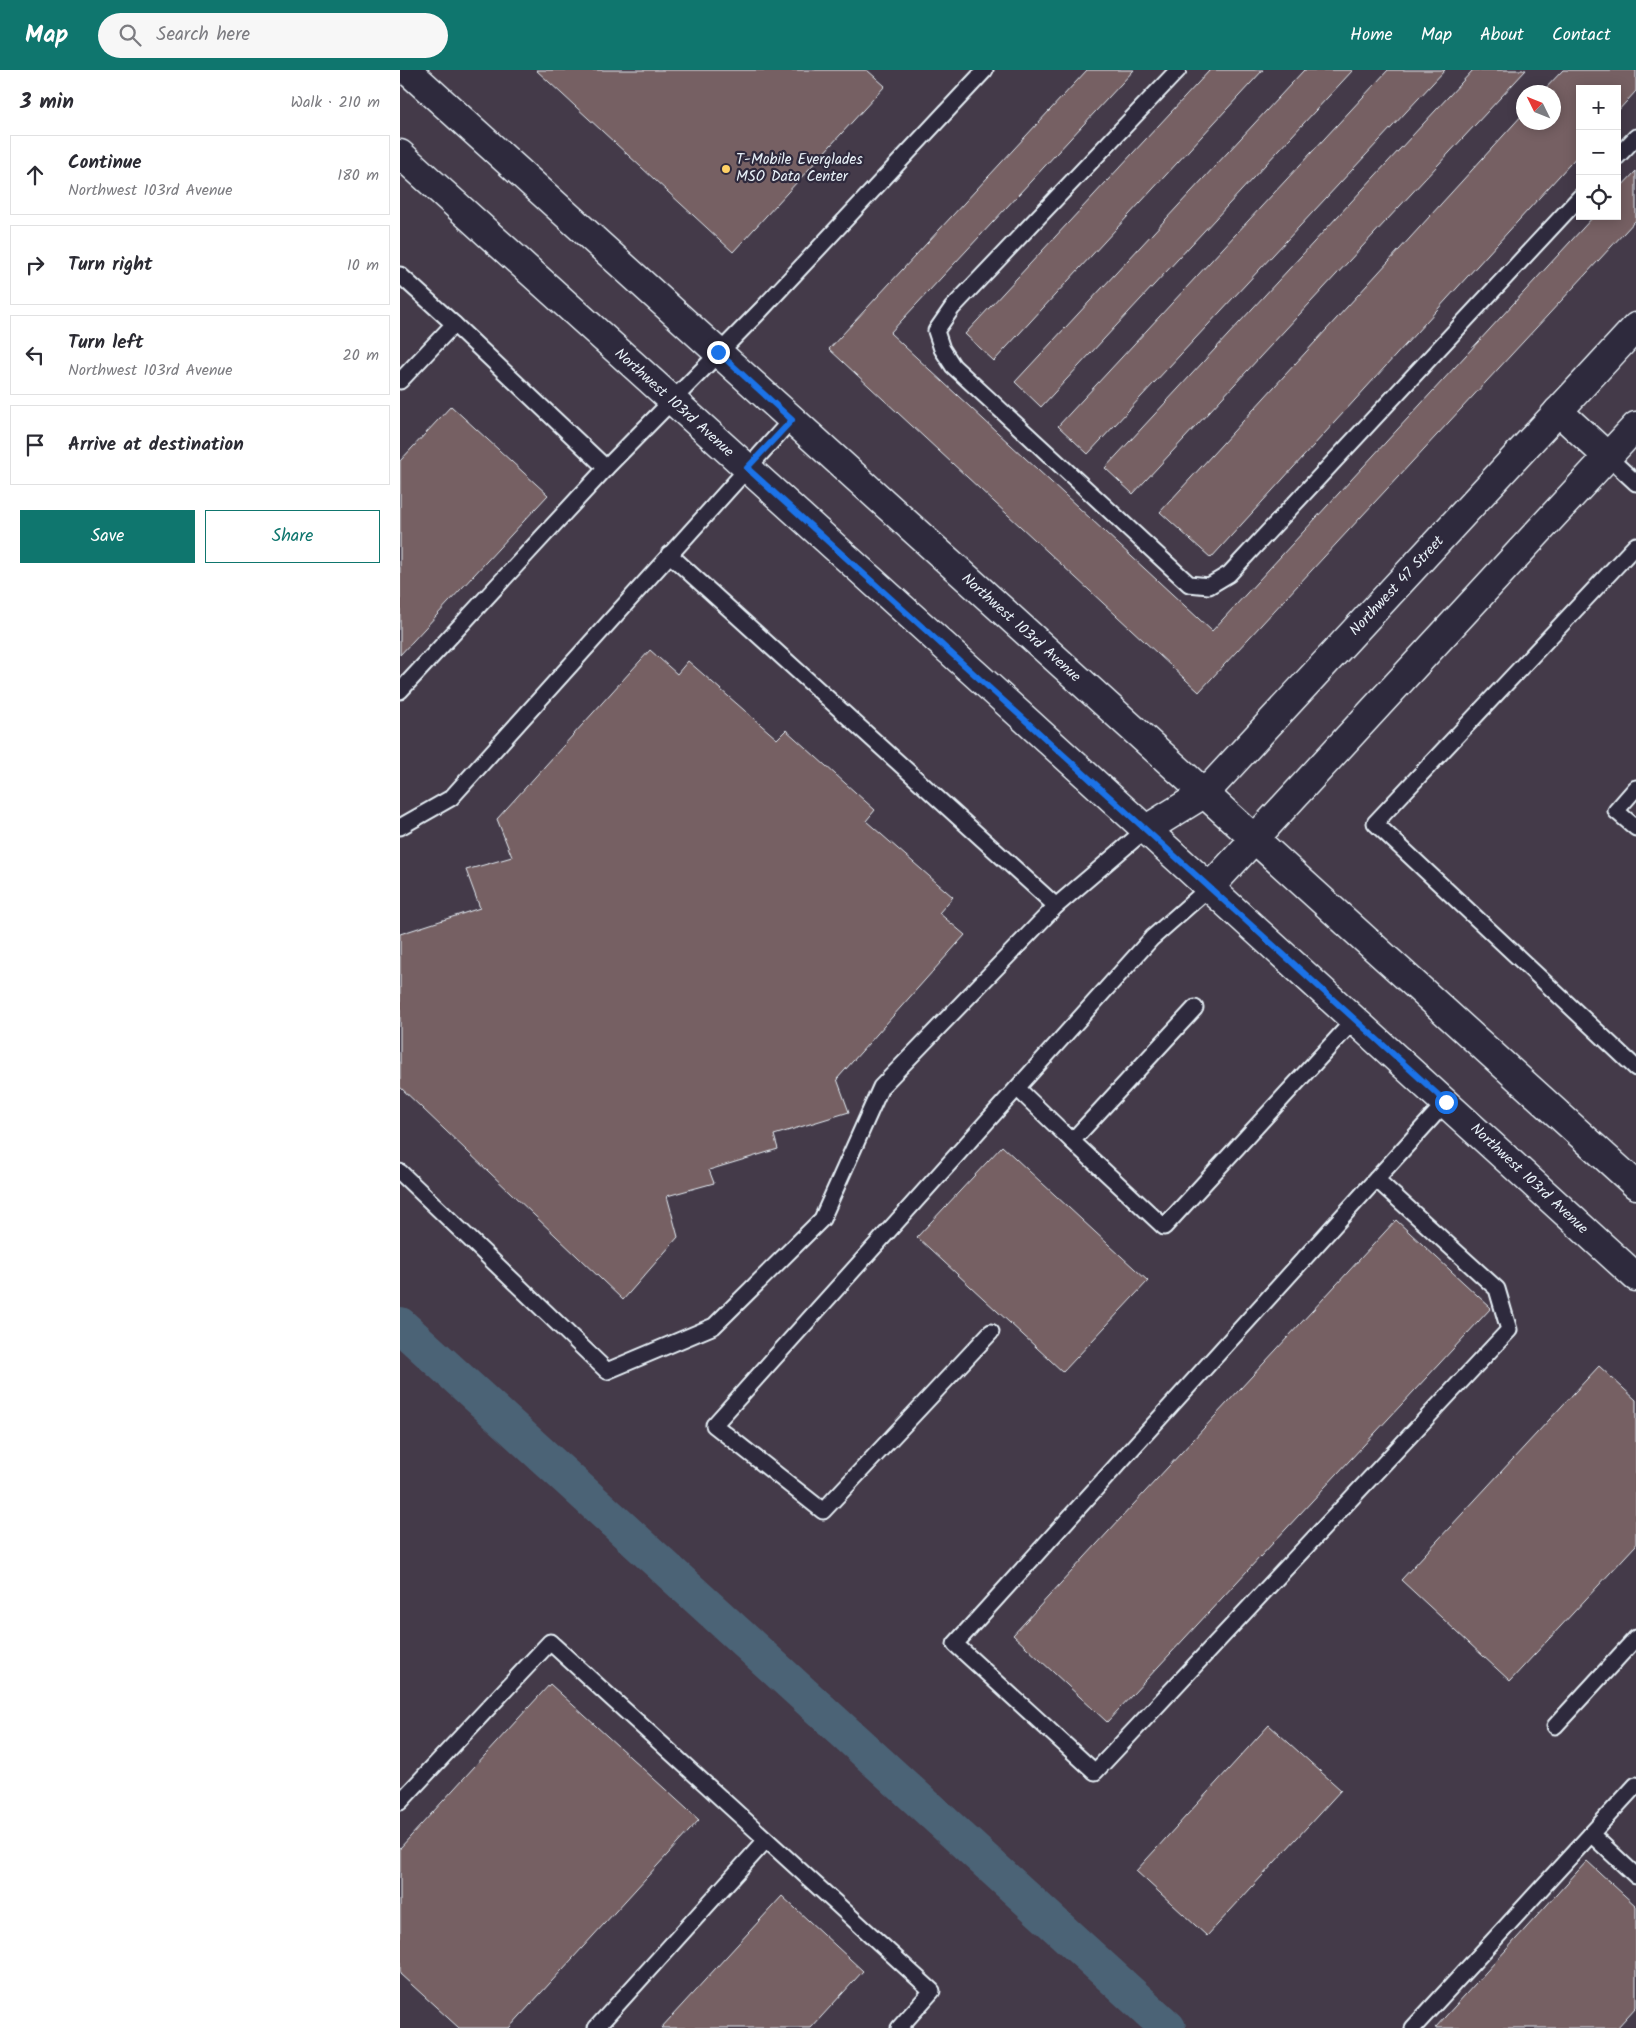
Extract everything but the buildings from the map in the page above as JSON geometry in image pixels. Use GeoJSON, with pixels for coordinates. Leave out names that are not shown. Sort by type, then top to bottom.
{"type":"FeatureCollection","features":[{"type":"Feature","properties":{"kind":"street","name":"Northwest 103rd Avenue"},"geometry":{"type":"LineString","coordinates":[[407,70],[1636,1184]]}},
{"type":"Feature","properties":{"kind":"street","name":"Northwest 103rd Avenue"},"geometry":{"type":"LineString","coordinates":[[400,154],[1210,887],[1636,1277]]}},
{"type":"Feature","properties":{"kind":"street","name":"Northwest 47 Street"},"geometry":{"type":"LineString","coordinates":[[1145,830],[1205,793],[1636,326]]}},
{"type":"Feature","properties":{"kind":"street"},"geometry":{"type":"LineString","coordinates":[[1558,411],[1608,457]]}},
{"type":"Feature","properties":{"kind":"street"},"geometry":{"type":"LineString","coordinates":[[1210,887],[1636,426]]}},
{"type":"Feature","properties":{"kind":"lane"},"geometry":{"type":"LineString","coordinates":[[400,691],[606,468],[768,303],[985,70]]}},
{"type":"Feature","properties":{"kind":"lane"},"geometry":{"type":"LineString","coordinates":[[1178,70],[952,308],[936,331],[942,350],[954,366],[1189,584],[1209,586],[1229,574],[1576,201]]}},
{"type":"Feature","properties":{"kind":"lane"},"geometry":{"type":"LineString","coordinates":[[1621,153],[1636,137]]}},
{"type":"Feature","properties":{"kind":"lane"},"geometry":{"type":"LineString","coordinates":[[400,275],[606,468]]}},
{"type":"Feature","properties":{"kind":"lane"},"geometry":{"type":"LineString","coordinates":[[400,382],[454,324]]}},
{"type":"Feature","properties":{"kind":"lane"},"geometry":{"type":"LineString","coordinates":[[400,827],[451,798],[669,554],[792,420]]}},
{"type":"Feature","properties":{"kind":"lane"},"geometry":{"type":"LineString","coordinates":[[1608,457],[1636,483]]}},
{"type":"Feature","properties":{"kind":"lane"},"geometry":{"type":"LineString","coordinates":[[1636,545],[1375,823],[1636,1068]]}},
{"type":"Feature","properties":{"kind":"lane"},"geometry":{"type":"LineString","coordinates":[[669,554],[1056,906]]}},
{"type":"Feature","properties":{"kind":"lane"},"geometry":{"type":"LineString","coordinates":[[1636,788],[1616,810],[1636,828]]}},
{"type":"Feature","properties":{"kind":"lane"},"geometry":{"type":"LineString","coordinates":[[400,1172],[608,1371],[714,1326],[822,1219],[881,1087],[1056,906],[1145,830]]}},
{"type":"Feature","properties":{"kind":"lane"},"geometry":{"type":"LineString","coordinates":[[991,1332],[823,1511],[714,1425],[1152,938],[1210,887]]}},
{"type":"Feature","properties":{"kind":"lane"},"geometry":{"type":"LineString","coordinates":[[1072,1141],[1196,1008]]}},
{"type":"Feature","properties":{"kind":"lane"},"geometry":{"type":"LineString","coordinates":[[1017,1088],[1164,1227],[1355,1019]]}},
{"type":"Feature","properties":{"kind":"lane"},"geometry":{"type":"LineString","coordinates":[[1376,1179],[1497,1289],[1509,1330],[1095,1772],[955,1644],[1376,1179],[1446,1102]]}},
{"type":"Feature","properties":{"kind":"lane"},"geometry":{"type":"LineString","coordinates":[[1556,1726],[1636,1638]]}},
{"type":"Feature","properties":{"kind":"lane"},"geometry":{"type":"LineString","coordinates":[[400,1802],[550,1642],[932,1991],[899,2028]]}},
{"type":"Feature","properties":{"kind":"lane"},"geometry":{"type":"LineString","coordinates":[[1413,2028],[1636,1785]]}},
{"type":"Feature","properties":{"kind":"lane"},"geometry":{"type":"LineString","coordinates":[[1591,1834],[1636,1876]]}},
{"type":"Feature","properties":{"kind":"lane"},"geometry":{"type":"LineString","coordinates":[[596,2028],[766,1840]]}},
{"type":"Feature","properties":{"kind":"waterway"},"geometry":{"type":"LineString","coordinates":[[400,1325],[1168,2028]]}},
{"type":"Feature","properties":{"kind":"place","name":"T-Mobile Everglades MSO Data Center"},"geometry":{"type":"Point","coordinates":[726,169]}},
{"type":"Feature","properties":{"kind":"route"},"geometry":{"type":"LineString","coordinates":[[718,352],[792,420],[747,468],[1446,1102]]}}]}
